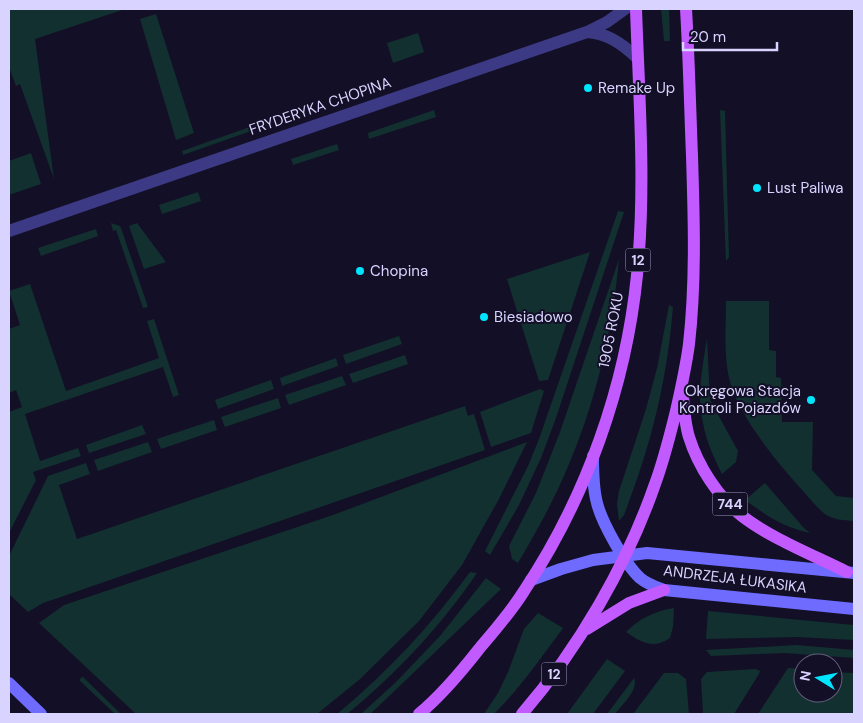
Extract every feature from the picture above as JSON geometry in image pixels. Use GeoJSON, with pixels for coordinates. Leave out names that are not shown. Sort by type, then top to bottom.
{"type":"FeatureCollection","features":[{"type":"Feature","properties":{"kind":"main road","name":"1905 ROKU"},"geometry":{"type":"LineString","coordinates":[[419,714],[463,669],[532,580],[566,519],[593,456],[617,384],[632,314],[637,274],[641,180],[636,9]]}},
{"type":"Feature","properties":{"kind":"main road","name":"12"},"geometry":{"type":"LineString","coordinates":[[522,714],[583,632],[605,595],[624,556],[656,483],[667,448],[683,381],[689,346],[695,265],[686,9]]}},
{"type":"Feature","properties":{"kind":"main road","name":"744"},"geometry":{"type":"LineString","coordinates":[[683,381],[684,414],[689,438],[706,473],[726,501],[743,517],[759,527],[851,573]]}},
{"type":"Feature","properties":{"kind":"main road"},"geometry":{"type":"LineString","coordinates":[[583,632],[629,603],[664,590]]}},
{"type":"Feature","properties":{"kind":"street","name":"FRYDERYKA CHOPINA"},"geometry":{"type":"LineString","coordinates":[[9,231],[587,32],[607,22],[624,9]]}},
{"type":"Feature","properties":{"kind":"street"},"geometry":{"type":"LineString","coordinates":[[587,32],[603,34],[628,49],[637,58]]}},
{"type":"Feature","properties":{"kind":"street","name":"ANDRZEJA ŁUKASIKA"},"geometry":{"type":"LineString","coordinates":[[593,456],[597,504],[607,528],[633,571],[642,579],[664,590],[854,610]]}},
{"type":"Feature","properties":{"kind":"street","name":"ANDRZEJA ŁUKASIKA"},"geometry":{"type":"LineString","coordinates":[[624,556],[647,553],[851,573]]}},
{"type":"Feature","properties":{"kind":"street","name":"744"},"geometry":{"type":"LineString","coordinates":[[532,580],[593,560],[624,556]]}},
{"type":"Feature","properties":{"kind":"street"},"geometry":{"type":"LineString","coordinates":[[9,683],[42,714]]}},
{"type":"Feature","properties":{"kind":"green space"},"geometry":{"type":"Polygon","coordinates":[[[9,9],[125,9],[35,39],[54,179],[20,84],[16,86],[9,67],[9,9]]]}},
{"type":"Feature","properties":{"kind":"green space"},"geometry":{"type":"Polygon","coordinates":[[[661,9],[669,9],[670,41],[664,41],[661,9]]]}},
{"type":"Feature","properties":{"kind":"green space"},"geometry":{"type":"Polygon","coordinates":[[[156,14],[194,133],[176,140],[140,19],[156,14]]]}},
{"type":"Feature","properties":{"kind":"green space"},"geometry":{"type":"Polygon","coordinates":[[[418,33],[424,52],[393,63],[387,43],[418,33]]]}},
{"type":"Feature","properties":{"kind":"green space"},"geometry":{"type":"Polygon","coordinates":[[[434,110],[436,117],[369,139],[368,133],[434,110]]]}},
{"type":"Feature","properties":{"kind":"green space"},"geometry":{"type":"Polygon","coordinates":[[[720,110],[725,111],[729,257],[726,261],[720,110]]]}},
{"type":"Feature","properties":{"kind":"green space"},"geometry":{"type":"Polygon","coordinates":[[[269,120],[271,124],[183,155],[182,151],[269,120]]]}},
{"type":"Feature","properties":{"kind":"green space"},"geometry":{"type":"Polygon","coordinates":[[[337,144],[339,150],[293,165],[291,159],[337,144]]]}},
{"type":"Feature","properties":{"kind":"green space"},"geometry":{"type":"Polygon","coordinates":[[[31,153],[41,184],[9,195],[9,161],[31,153]]]}},
{"type":"Feature","properties":{"kind":"green space"},"geometry":{"type":"Polygon","coordinates":[[[198,192],[201,201],[162,214],[159,205],[198,192]]]}},
{"type":"Feature","properties":{"kind":"green space"},"geometry":{"type":"Polygon","coordinates":[[[618,211],[624,212],[556,418],[541,458],[519,505],[490,555],[485,551],[528,466],[539,439],[618,211]]]}},
{"type":"Feature","properties":{"kind":"green space"},"geometry":{"type":"Polygon","coordinates":[[[111,223],[121,228],[148,307],[143,308],[116,230],[113,231],[111,223]]]}},
{"type":"Feature","properties":{"kind":"green space"},"geometry":{"type":"Polygon","coordinates":[[[137,223],[166,262],[144,269],[129,226],[137,223]]]}},
{"type":"Feature","properties":{"kind":"green space"},"geometry":{"type":"Polygon","coordinates":[[[96,229],[98,236],[41,256],[38,248],[96,229]]]}},
{"type":"Feature","properties":{"kind":"green space"},"geometry":{"type":"Polygon","coordinates":[[[590,252],[548,380],[539,381],[507,279],[590,252]]]}},
{"type":"Feature","properties":{"kind":"green space"},"geometry":{"type":"Polygon","coordinates":[[[619,259],[606,348],[581,434],[544,518],[518,563],[512,559],[509,546],[536,493],[560,432],[619,259]]]}},
{"type":"Feature","properties":{"kind":"green space"},"geometry":{"type":"Polygon","coordinates":[[[30,284],[66,391],[159,358],[147,321],[154,319],[179,395],[173,397],[163,367],[25,414],[40,461],[78,448],[81,456],[33,472],[36,480],[9,533],[9,412],[22,407],[16,390],[9,393],[9,329],[20,325],[9,291],[30,284]]]}},
{"type":"Feature","properties":{"kind":"green space"},"geometry":{"type":"Polygon","coordinates":[[[726,301],[769,301],[769,350],[776,351],[776,377],[781,378],[782,422],[813,422],[812,470],[836,496],[854,498],[854,521],[832,517],[819,509],[762,442],[743,412],[728,375],[726,301]]]}},
{"type":"Feature","properties":{"kind":"green space"},"geometry":{"type":"Polygon","coordinates":[[[669,305],[673,307],[667,361],[656,413],[634,489],[624,515],[619,521],[617,504],[619,491],[646,409],[657,368],[669,305]]]}},
{"type":"Feature","properties":{"kind":"green space"},"geometry":{"type":"Polygon","coordinates":[[[399,336],[402,344],[346,364],[343,355],[399,336]]]}},
{"type":"Feature","properties":{"kind":"green space"},"geometry":{"type":"Polygon","coordinates":[[[707,338],[710,400],[738,451],[736,462],[722,474],[708,443],[701,412],[701,380],[707,338]]]}},
{"type":"Feature","properties":{"kind":"green space"},"geometry":{"type":"Polygon","coordinates":[[[405,355],[408,364],[353,383],[349,374],[405,355]]]}},
{"type":"Feature","properties":{"kind":"green space"},"geometry":{"type":"Polygon","coordinates":[[[336,358],[338,366],[282,386],[280,378],[336,358]]]}},
{"type":"Feature","properties":{"kind":"green space"},"geometry":{"type":"Polygon","coordinates":[[[342,376],[346,385],[289,405],[285,395],[342,376]]]}},
{"type":"Feature","properties":{"kind":"green space"},"geometry":{"type":"Polygon","coordinates":[[[271,380],[274,389],[218,409],[215,400],[271,380]]]}},
{"type":"Feature","properties":{"kind":"green space"},"geometry":{"type":"Polygon","coordinates":[[[540,389],[544,391],[531,433],[491,447],[480,412],[540,389]]]}},
{"type":"Feature","properties":{"kind":"green space"},"geometry":{"type":"Polygon","coordinates":[[[278,398],[281,408],[225,427],[221,417],[278,398]]]}},
{"type":"Feature","properties":{"kind":"green space"},"geometry":{"type":"Polygon","coordinates":[[[465,406],[468,416],[474,414],[485,450],[43,603],[28,612],[9,594],[9,556],[48,476],[86,463],[90,474],[59,485],[77,539],[465,406]]]}},
{"type":"Feature","properties":{"kind":"green space"},"geometry":{"type":"Polygon","coordinates":[[[214,420],[217,430],[161,449],[157,439],[214,420]]]}},
{"type":"Feature","properties":{"kind":"green space"},"geometry":{"type":"Polygon","coordinates":[[[142,425],[146,434],[89,453],[86,445],[142,425]]]}},
{"type":"Feature","properties":{"kind":"green space"},"geometry":{"type":"Polygon","coordinates":[[[148,442],[152,452],[98,471],[94,460],[148,442]]]}},
{"type":"Feature","properties":{"kind":"green space"},"geometry":{"type":"Polygon","coordinates":[[[527,442],[499,499],[462,565],[419,621],[359,680],[317,714],[136,714],[39,623],[64,605],[333,515],[527,442]]]}},
{"type":"Feature","properties":{"kind":"green space"},"geometry":{"type":"Polygon","coordinates":[[[765,483],[810,533],[776,520],[745,500],[765,483]]]}},
{"type":"Feature","properties":{"kind":"green space"},"geometry":{"type":"Polygon","coordinates":[[[470,572],[477,573],[448,612],[417,648],[383,683],[347,714],[337,714],[374,682],[408,647],[440,611],[470,572]]]}},
{"type":"Feature","properties":{"kind":"green space"},"geometry":{"type":"Polygon","coordinates":[[[486,578],[501,589],[370,714],[361,714],[396,682],[440,636],[486,578]]]}},
{"type":"Feature","properties":{"kind":"green space"},"geometry":{"type":"Polygon","coordinates":[[[674,608],[673,627],[670,638],[664,642],[658,644],[647,643],[626,632],[648,616],[674,608]]]}},
{"type":"Feature","properties":{"kind":"green space"},"geometry":{"type":"Polygon","coordinates":[[[708,611],[854,625],[854,640],[797,637],[706,639],[708,611]]]}},
{"type":"Feature","properties":{"kind":"green space"},"geometry":{"type":"Polygon","coordinates":[[[538,613],[563,628],[504,704],[494,714],[484,714],[498,693],[508,672],[524,629],[538,613]]]}},
{"type":"Feature","properties":{"kind":"green space"},"geometry":{"type":"Polygon","coordinates":[[[797,645],[854,650],[854,658],[843,657],[843,653],[711,656],[706,650],[797,645]]]}},
{"type":"Feature","properties":{"kind":"green space"},"geometry":{"type":"Polygon","coordinates":[[[607,659],[625,671],[593,714],[567,714],[607,659]]]}},
{"type":"Feature","properties":{"kind":"green space"},"geometry":{"type":"Polygon","coordinates":[[[788,668],[793,668],[793,703],[843,703],[843,672],[854,673],[854,714],[758,714],[788,668]]]}},
{"type":"Feature","properties":{"kind":"green space"},"geometry":{"type":"Polygon","coordinates":[[[756,669],[760,671],[759,674],[734,714],[703,714],[701,679],[707,672],[756,669]]]}},
{"type":"Feature","properties":{"kind":"green space"},"geometry":{"type":"Polygon","coordinates":[[[664,673],[678,673],[686,679],[689,714],[633,714],[664,673]]]}},
{"type":"Feature","properties":{"kind":"green space"},"geometry":{"type":"Polygon","coordinates":[[[82,677],[121,714],[115,714],[79,680],[82,677]]]}},
{"type":"Feature","properties":{"kind":"green space"},"geometry":{"type":"Polygon","coordinates":[[[634,678],[634,687],[629,697],[615,714],[607,714],[634,678]]]}},
{"type":"Feature","properties":{"kind":"place","name":"Remake Up"},"geometry":{"type":"Point","coordinates":[588,88]}},
{"type":"Feature","properties":{"kind":"place","name":"Lust Paliwa"},"geometry":{"type":"Point","coordinates":[757,188]}},
{"type":"Feature","properties":{"kind":"place","name":"Chopina"},"geometry":{"type":"Point","coordinates":[360,271]}},
{"type":"Feature","properties":{"kind":"place","name":"Biesiadowo"},"geometry":{"type":"Point","coordinates":[484,317]}},
{"type":"Feature","properties":{"kind":"place","name":"Okręgowa Stacja Kontroli Pojazdów"},"geometry":{"type":"Point","coordinates":[811,400]}}]}
